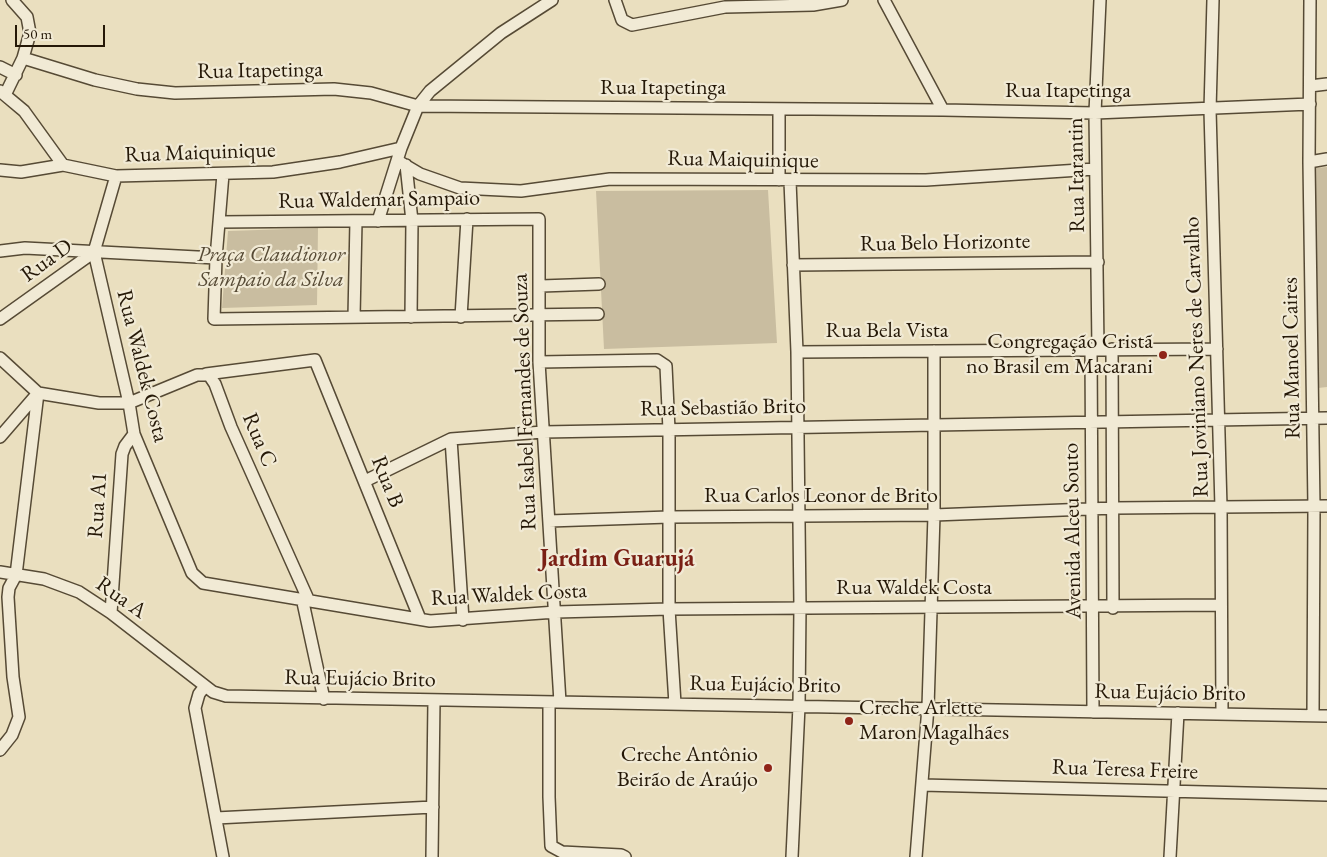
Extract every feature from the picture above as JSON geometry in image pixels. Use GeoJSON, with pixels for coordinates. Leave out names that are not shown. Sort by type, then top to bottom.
{"type":"FeatureCollection","features":[{"type":"Feature","properties":{"kind":"street"},"geometry":{"type":"LineString","coordinates":[[12,0],[27,17],[30,25],[23,58],[16,75],[3,93],[24,111],[63,165]]}},
{"type":"Feature","properties":{"kind":"street"},"geometry":{"type":"LineString","coordinates":[[411,317],[412,220],[400,148],[418,106],[430,91],[502,33],[552,0]]}},
{"type":"Feature","properties":{"kind":"street"},"geometry":{"type":"LineString","coordinates":[[615,0],[622,20],[632,25],[725,7],[813,5],[842,0]]}},
{"type":"Feature","properties":{"kind":"street"},"geometry":{"type":"LineString","coordinates":[[884,0],[943,110]]}},
{"type":"Feature","properties":{"kind":"street","name":"Rua Itarantin"},"geometry":{"type":"LineString","coordinates":[[1095,349],[1098,262],[1095,113],[1100,0]]}},
{"type":"Feature","properties":{"kind":"street","name":"Rua Joviniano Neres de Carvalho"},"geometry":{"type":"LineString","coordinates":[[1213,0],[1210,110],[1221,507],[1222,714]]}},
{"type":"Feature","properties":{"kind":"street","name":"Rua Manoel Caires"},"geometry":{"type":"LineString","coordinates":[[1310,0],[1309,162],[1314,506],[1313,716]]}},
{"type":"Feature","properties":{"kind":"street","name":"Rua Itapetinga"},"geometry":{"type":"LineString","coordinates":[[23,58],[95,80],[137,89],[175,93],[334,89],[371,93],[418,106],[1095,113],[1210,110],[1310,104]]}},
{"type":"Feature","properties":{"kind":"street"},"geometry":{"type":"LineString","coordinates":[[0,67],[16,75]]}},
{"type":"Feature","properties":{"kind":"street"},"geometry":{"type":"LineString","coordinates":[[1310,86],[1327,84]]}},
{"type":"Feature","properties":{"kind":"street"},"geometry":{"type":"LineString","coordinates":[[779,109],[793,265],[797,352],[800,607],[799,706],[792,857]]}},
{"type":"Feature","properties":{"kind":"street","name":"Rua Maiquinique"},"geometry":{"type":"LineString","coordinates":[[0,170],[21,172],[63,165],[116,176],[273,172],[340,162],[400,148]]}},
{"type":"Feature","properties":{"kind":"street"},"geometry":{"type":"LineString","coordinates":[[1309,162],[1327,160]]}},
{"type":"Feature","properties":{"kind":"street"},"geometry":{"type":"LineString","coordinates":[[378,221],[402,163]]}},
{"type":"Feature","properties":{"kind":"street","name":"Rua Maiquinique"},"geometry":{"type":"LineString","coordinates":[[402,163],[440,182],[477,190],[521,191],[610,179],[926,180],[1095,170]]}},
{"type":"Feature","properties":{"kind":"street"},"geometry":{"type":"LineString","coordinates":[[223,174],[216,258],[214,319],[598,314]]}},
{"type":"Feature","properties":{"kind":"street","name":"Rua Waldek Costa"},"geometry":{"type":"LineString","coordinates":[[116,176],[94,252],[129,403],[134,434],[192,573],[196,579],[209,585],[305,599],[430,621],[556,612],[670,608],[1113,608],[1220,605]]}},
{"type":"Feature","properties":{"kind":"street"},"geometry":{"type":"LineString","coordinates":[[461,317],[467,219]]}},
{"type":"Feature","properties":{"kind":"street","name":"Rua Waldemar Sampaio"},"geometry":{"type":"LineString","coordinates":[[220,222],[539,219]]}},
{"type":"Feature","properties":{"kind":"street","name":"Rua Isabel Fernandes de Souza"},"geometry":{"type":"LineString","coordinates":[[539,219],[541,286],[538,316],[539,362],[556,612],[555,702],[549,797],[551,846],[562,852],[622,855],[626,857]]}},
{"type":"Feature","properties":{"kind":"street"},"geometry":{"type":"LineString","coordinates":[[354,317],[356,221]]}},
{"type":"Feature","properties":{"kind":"street"},"geometry":{"type":"LineString","coordinates":[[0,251],[24,248],[216,258]]}},
{"type":"Feature","properties":{"kind":"street","name":"Rua D"},"geometry":{"type":"LineString","coordinates":[[0,319],[94,252]]}},
{"type":"Feature","properties":{"kind":"street","name":"Rua Belo Horizonte"},"geometry":{"type":"LineString","coordinates":[[793,265],[1098,262]]}},
{"type":"Feature","properties":{"kind":"street"},"geometry":{"type":"LineString","coordinates":[[541,286],[599,284]]}},
{"type":"Feature","properties":{"kind":"street","name":"Avenida Alceu Souto"},"geometry":{"type":"LineString","coordinates":[[1093,712],[1094,608],[1091,422],[1095,349]]}},
{"type":"Feature","properties":{"kind":"street","name":"Avenida Alceu Souto"},"geometry":{"type":"LineString","coordinates":[[1112,349],[1113,608]]}},
{"type":"Feature","properties":{"kind":"street","name":"Rua Bela Vista"},"geometry":{"type":"LineString","coordinates":[[797,352],[1217,349]]}},
{"type":"Feature","properties":{"kind":"street"},"geometry":{"type":"LineString","coordinates":[[916,857],[928,707],[932,608],[934,351]]}},
{"type":"Feature","properties":{"kind":"street"},"geometry":{"type":"LineString","coordinates":[[0,358],[38,393],[99,403],[129,403],[197,375],[206,374]]}},
{"type":"Feature","properties":{"kind":"street","name":"Rua B"},"geometry":{"type":"LineString","coordinates":[[206,374],[314,360],[420,619]]}},
{"type":"Feature","properties":{"kind":"street"},"geometry":{"type":"LineString","coordinates":[[539,362],[661,360],[666,366],[669,430],[670,608],[675,704]]}},
{"type":"Feature","properties":{"kind":"street","name":"Rua C"},"geometry":{"type":"LineString","coordinates":[[206,374],[215,384],[231,427],[305,599],[324,699]]}},
{"type":"Feature","properties":{"kind":"street"},"geometry":{"type":"LineString","coordinates":[[0,437],[38,393]]}},
{"type":"Feature","properties":{"kind":"street"},"geometry":{"type":"LineString","coordinates":[[0,750],[12,735],[19,717],[13,677],[8,597],[9,588],[16,575],[38,393]]}},
{"type":"Feature","properties":{"kind":"street","name":"Rua Sebastião Brito"},"geometry":{"type":"LineString","coordinates":[[365,481],[451,439],[544,432],[798,426],[1218,422],[1327,418]]}},
{"type":"Feature","properties":{"kind":"street","name":"Rua A1"},"geometry":{"type":"LineString","coordinates":[[111,613],[122,454],[124,446],[134,434]]}},
{"type":"Feature","properties":{"kind":"street"},"geometry":{"type":"LineString","coordinates":[[451,439],[463,620]]}},
{"type":"Feature","properties":{"kind":"street","name":"Rua Carlos Leonor de Brito"},"geometry":{"type":"LineString","coordinates":[[549,521],[669,517],[934,515],[1114,508],[1327,506]]}},
{"type":"Feature","properties":{"kind":"street","name":"Rua A"},"geometry":{"type":"LineString","coordinates":[[0,572],[44,579],[79,592],[111,613],[205,686]]}},
{"type":"Feature","properties":{"kind":"street"},"geometry":{"type":"LineString","coordinates":[[205,686],[199,694],[195,708],[223,857]]}},
{"type":"Feature","properties":{"kind":"street","name":"Rua Eujácio Brito"},"geometry":{"type":"LineString","coordinates":[[205,686],[226,696],[324,699],[928,707],[1327,716]]}},
{"type":"Feature","properties":{"kind":"street"},"geometry":{"type":"LineString","coordinates":[[432,857],[434,700]]}},
{"type":"Feature","properties":{"kind":"street"},"geometry":{"type":"LineString","coordinates":[[1170,857],[1178,713]]}},
{"type":"Feature","properties":{"kind":"street","name":"Rua Teresa Freire"},"geometry":{"type":"LineString","coordinates":[[922,785],[1327,795]]}},
{"type":"Feature","properties":{"kind":"street"},"geometry":{"type":"LineString","coordinates":[[216,818],[433,807]]}},
{"type":"Feature","properties":{"kind":"green space"},"geometry":{"type":"Polygon","coordinates":[[[1327,167],[1327,387],[1318,388],[1315,168],[1327,167]]]}},
{"type":"Feature","properties":{"kind":"green space"},"geometry":{"type":"Polygon","coordinates":[[[768,190],[777,343],[604,349],[596,191],[768,190]]]}},
{"type":"Feature","properties":{"kind":"green space","name":"Praça Claudionor Sampaio da Silva"},"geometry":{"type":"Polygon","coordinates":[[[318,228],[317,305],[222,308],[228,231],[318,228]]]}},
{"type":"Feature","properties":{"kind":"place","name":"Congregação Cristã no Brasil em Macarani"},"geometry":{"type":"Point","coordinates":[1163,355]}},
{"type":"Feature","properties":{"kind":"place","name":"Creche Arlette Maron Magalhães"},"geometry":{"type":"Point","coordinates":[849,721]}},
{"type":"Feature","properties":{"kind":"place","name":"Creche Antônio Beirão de Araújo"},"geometry":{"type":"Point","coordinates":[768,768]}},
{"type":"Feature","properties":{"kind":"district","name":"Jardim Guarujá"},"geometry":{"type":"Point","coordinates":[617,559]}}]}
